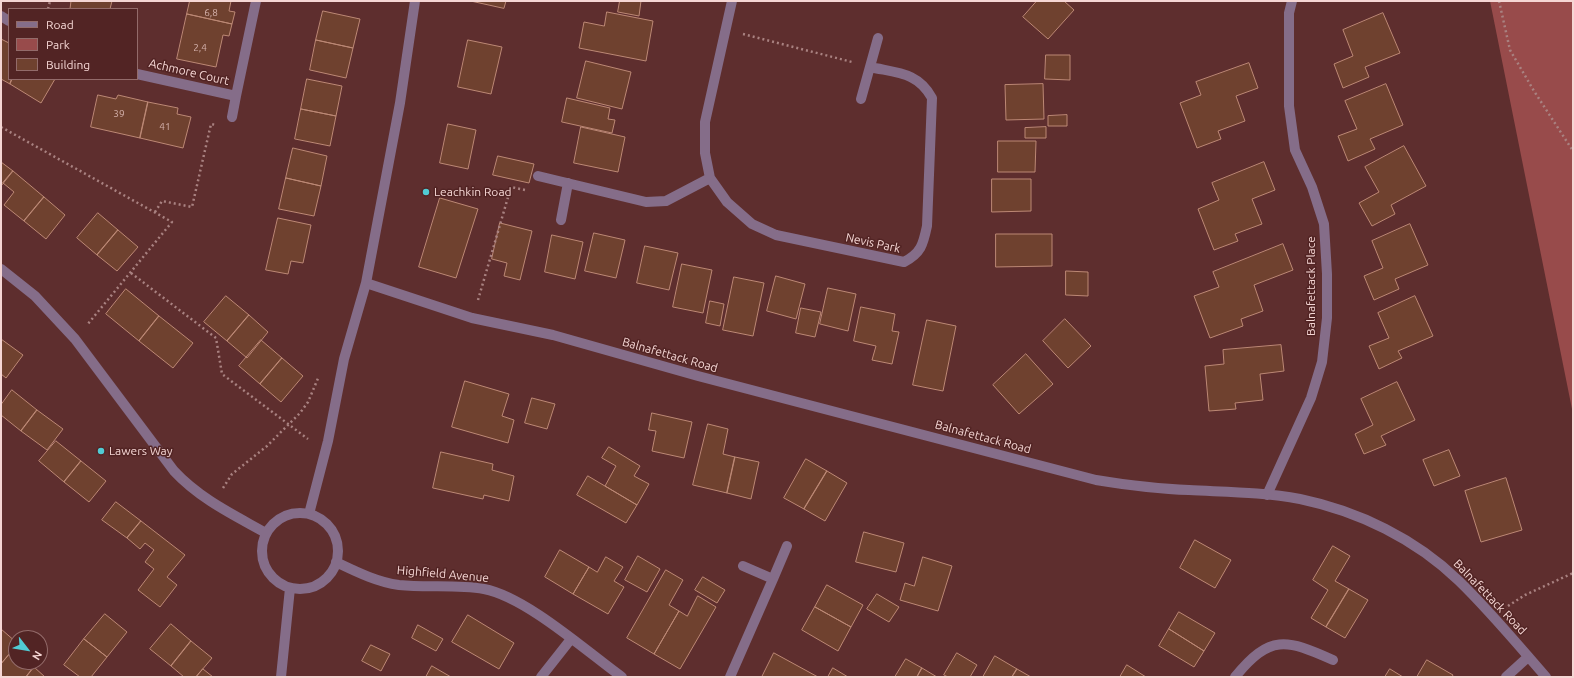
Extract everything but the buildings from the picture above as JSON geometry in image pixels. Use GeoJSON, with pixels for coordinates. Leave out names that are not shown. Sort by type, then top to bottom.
{"type":"FeatureCollection","features":[{"type":"Feature","properties":{"kind":"street","name":"Achmore Court"},"geometry":{"type":"LineString","coordinates":[[232,117],[256,1]]}},
{"type":"Feature","properties":{"kind":"street"},"geometry":{"type":"LineString","coordinates":[[309,514],[328,440],[344,359],[366,283],[401,96],[415,1]]}},
{"type":"Feature","properties":{"kind":"street","name":"Nevis Park"},"geometry":{"type":"LineString","coordinates":[[732,1],[705,122],[706,152],[710,178],[727,202],[752,224],[776,235],[886,260],[904,262],[915,256],[924,243],[927,226],[932,98],[926,86],[915,78],[870,67]]}},
{"type":"Feature","properties":{"kind":"street","name":"Balnafettack Place"},"geometry":{"type":"LineString","coordinates":[[1267,495],[1311,398],[1322,362],[1326,318],[1327,274],[1324,224],[1312,187],[1295,150],[1289,106],[1289,13],[1292,1]]}},
{"type":"Feature","properties":{"kind":"street"},"geometry":{"type":"LineString","coordinates":[[861,99],[878,38]]}},
{"type":"Feature","properties":{"kind":"street","name":"Achmore Court"},"geometry":{"type":"LineString","coordinates":[[138,74],[236,96]]}},
{"type":"Feature","properties":{"kind":"street"},"geometry":{"type":"LineString","coordinates":[[538,176],[646,202],[666,201],[710,178]]}},
{"type":"Feature","properties":{"kind":"street"},"geometry":{"type":"LineString","coordinates":[[561,220],[568,183]]}},
{"type":"Feature","properties":{"kind":"street"},"geometry":{"type":"LineString","coordinates":[[1,270],[35,296],[75,339],[174,471],[187,485],[214,504],[266,533]]}},
{"type":"Feature","properties":{"kind":"street","name":"Balnafettack Road"},"geometry":{"type":"LineString","coordinates":[[366,283],[472,318],[553,335],[705,378],[1096,480],[1138,487],[1229,491],[1300,499],[1335,509],[1374,524],[1403,538],[1428,555],[1459,580],[1546,677]]}},
{"type":"Feature","properties":{"kind":"street"},"geometry":{"type":"LineString","coordinates":[[296,513],[309,514],[320,519],[330,527],[336,538],[338,550],[336,562],[331,572],[324,581],[313,587],[302,589],[290,588],[280,584],[271,576],[265,567],[262,556],[266,533],[284,516],[296,513]]}},
{"type":"Feature","properties":{"kind":"street"},"geometry":{"type":"LineString","coordinates":[[730,677],[787,546]]}},
{"type":"Feature","properties":{"kind":"street","name":"Highfield Avenue"},"geometry":{"type":"LineString","coordinates":[[336,562],[370,578],[398,584],[484,589],[503,595],[538,614],[622,677]]}},
{"type":"Feature","properties":{"kind":"street"},"geometry":{"type":"LineString","coordinates":[[742,566],[773,579]]}},
{"type":"Feature","properties":{"kind":"street"},"geometry":{"type":"LineString","coordinates":[[281,677],[290,588]]}},
{"type":"Feature","properties":{"kind":"street"},"geometry":{"type":"LineString","coordinates":[[541,677],[571,639]]}},
{"type":"Feature","properties":{"kind":"street"},"geometry":{"type":"LineString","coordinates":[[1235,677],[1249,661],[1270,647],[1289,644],[1307,649],[1333,660]]}},
{"type":"Feature","properties":{"kind":"street"},"geometry":{"type":"LineString","coordinates":[[1506,677],[1528,657]]}},
{"type":"Feature","properties":{"kind":"path"},"geometry":{"type":"LineString","coordinates":[[1499,1],[1510,50],[1534,91],[1573,151]]}},
{"type":"Feature","properties":{"kind":"path"},"geometry":{"type":"LineString","coordinates":[[725,29],[870,67]]}},
{"type":"Feature","properties":{"kind":"path"},"geometry":{"type":"LineString","coordinates":[[155,212],[162,201],[192,207],[211,124],[230,129],[232,117]]}},
{"type":"Feature","properties":{"kind":"path"},"geometry":{"type":"LineString","coordinates":[[1,127],[172,222],[75,339]]}},
{"type":"Feature","properties":{"kind":"path"},"geometry":{"type":"LineString","coordinates":[[478,300],[511,187],[534,191],[538,176]]}},
{"type":"Feature","properties":{"kind":"path"},"geometry":{"type":"LineString","coordinates":[[131,273],[216,338],[222,374],[310,441]]}},
{"type":"Feature","properties":{"kind":"path"},"geometry":{"type":"LineString","coordinates":[[214,504],[232,474],[267,446],[289,425],[308,402],[319,376]]}},
{"type":"Feature","properties":{"kind":"path"},"geometry":{"type":"LineString","coordinates":[[1492,616],[1525,595],[1573,573]]}},
{"type":"Feature","properties":{"kind":"green space"},"geometry":{"type":"Polygon","coordinates":[[[1490,1],[1573,1],[1573,420],[1572,409],[1490,1]]]}},
{"type":"Feature","properties":{"kind":"place","name":"Leachkin Road"},"geometry":{"type":"Point","coordinates":[426,192]}},
{"type":"Feature","properties":{"kind":"place","name":"Lawers Way"},"geometry":{"type":"Point","coordinates":[101,451]}}]}
